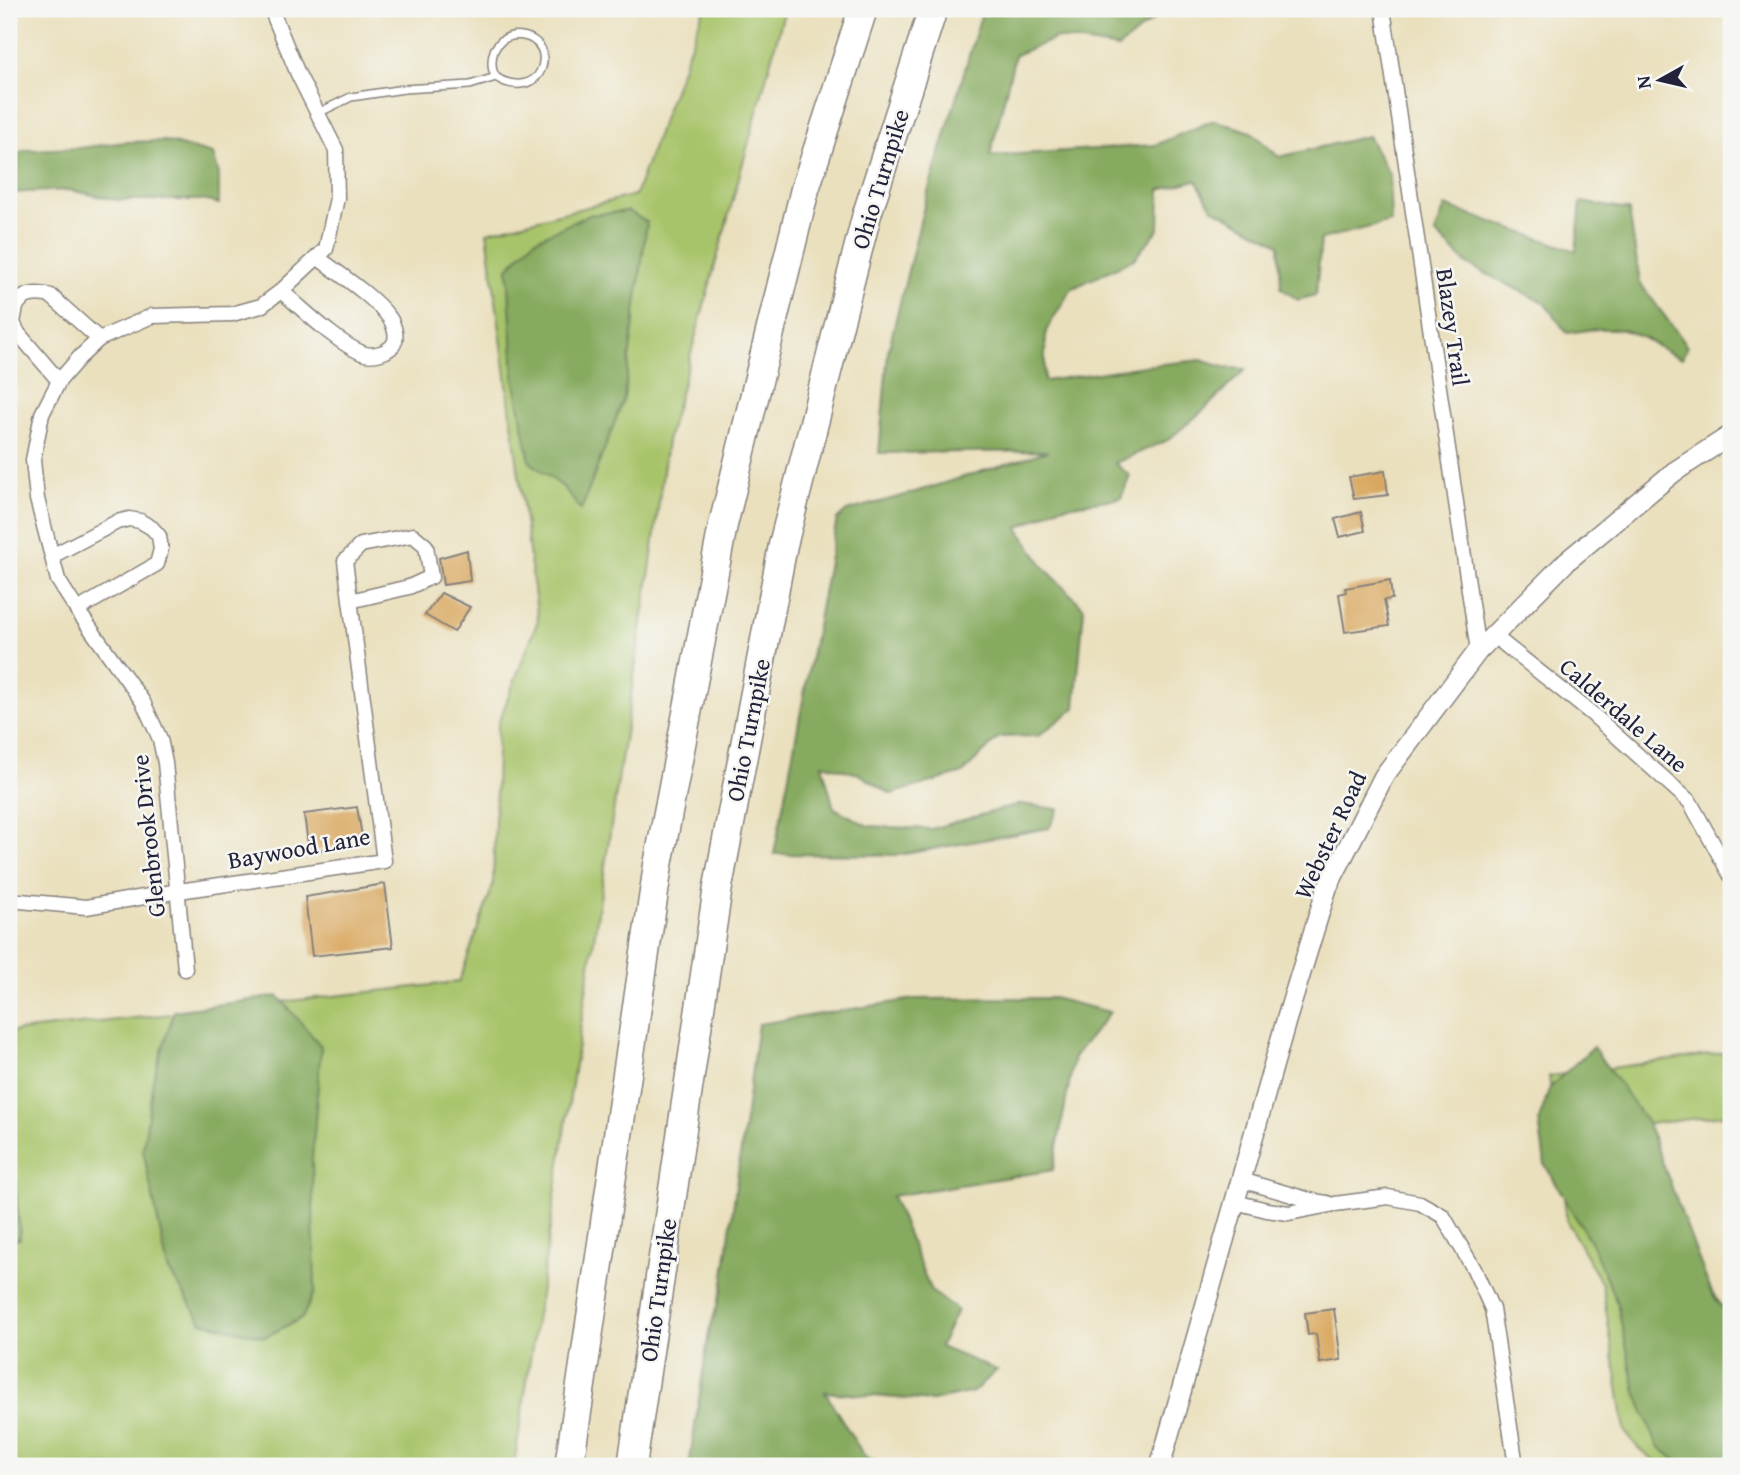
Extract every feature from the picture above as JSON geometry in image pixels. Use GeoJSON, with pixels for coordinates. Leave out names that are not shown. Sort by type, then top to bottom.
{"type":"FeatureCollection","features":[{"type":"Feature","properties":{"kind":"highway"},"geometry":{"type":"LineString","coordinates":[[569,1466],[658,865],[723,525],[805,189],[863,9]]}},
{"type":"Feature","properties":{"kind":"highway","name":"Ohio Turnpike"},"geometry":{"type":"LineString","coordinates":[[632,1466],[718,887],[783,545],[867,214],[933,9]]}},
{"type":"Feature","properties":{"kind":"street","name":"Glenbrook Drive"},"geometry":{"type":"LineString","coordinates":[[185,969],[165,763],[160,739],[143,702],[58,580],[37,499],[33,460],[42,414],[59,380],[99,339],[152,316],[232,314],[261,306],[326,249],[337,198],[337,150],[298,74],[271,9]]}},
{"type":"Feature","properties":{"kind":"street","name":"Blazey Trail"},"geometry":{"type":"LineString","coordinates":[[1383,9],[1478,651]]}},
{"type":"Feature","properties":{"kind":"street"},"geometry":{"type":"LineString","coordinates":[[281,290],[345,344],[366,355],[377,355],[393,345],[394,329],[390,317],[317,257]]}},
{"type":"Feature","properties":{"kind":"street"},"geometry":{"type":"LineString","coordinates":[[59,380],[12,323],[18,303],[31,294],[51,296],[99,339]]}},
{"type":"Feature","properties":{"kind":"street","name":"Webster Road"},"geometry":{"type":"LineString","coordinates":[[1160,1466],[1286,1021],[1327,888],[1384,776],[1478,651],[1567,561],[1674,472],[1731,435]]}},
{"type":"Feature","properties":{"kind":"street"},"geometry":{"type":"LineString","coordinates":[[52,556],[117,522],[129,519],[141,521],[159,536],[161,548],[157,564],[77,610]]}},
{"type":"Feature","properties":{"kind":"street","name":"Baywood Lane"},"geometry":{"type":"LineString","coordinates":[[9,900],[86,907],[384,861],[350,601],[345,561],[362,545],[413,535],[426,546],[431,577],[409,587],[350,601]]}},
{"type":"Feature","properties":{"kind":"street","name":"Calderdale Lane"},"geometry":{"type":"LineString","coordinates":[[1494,636],[1591,713],[1690,802],[1731,876]]}},
{"type":"Feature","properties":{"kind":"street"},"geometry":{"type":"LineString","coordinates":[[1241,1180],[1313,1201],[1335,1204]]}},
{"type":"Feature","properties":{"kind":"street"},"geometry":{"type":"LineString","coordinates":[[1235,1202],[1289,1213],[1388,1197],[1420,1203],[1443,1216],[1474,1269],[1492,1309],[1516,1466]]}},
{"type":"Feature","properties":{"kind":"lane"},"geometry":{"type":"LineString","coordinates":[[517,35],[537,42],[544,62],[536,77],[518,85],[496,77],[492,64],[497,43],[508,36],[517,35]]}},
{"type":"Feature","properties":{"kind":"lane"},"geometry":{"type":"LineString","coordinates":[[318,113],[351,97],[404,89],[470,85],[496,77]]}},
{"type":"Feature","properties":{"kind":"green space"},"geometry":{"type":"Polygon","coordinates":[[[704,9],[785,9],[667,441],[651,563],[514,1466],[9,1466],[9,1241],[20,1238],[9,1109],[9,1032],[459,982],[493,885],[498,724],[538,620],[487,232],[635,195],[704,9]]]}},
{"type":"Feature","properties":{"kind":"green space"},"geometry":{"type":"Polygon","coordinates":[[[983,9],[1143,9],[1154,19],[1118,48],[1057,38],[1015,55],[990,156],[1155,145],[1214,120],[1251,132],[1279,157],[1368,136],[1389,174],[1391,222],[1321,239],[1316,295],[1298,300],[1281,288],[1279,244],[1212,208],[1196,180],[1160,190],[1159,229],[1134,259],[1071,289],[1046,331],[1044,381],[1201,360],[1227,368],[1246,369],[1168,440],[1115,463],[1130,476],[1121,498],[1059,507],[1018,528],[1045,568],[1084,608],[1075,708],[1038,736],[999,737],[963,773],[891,794],[859,774],[822,764],[834,808],[868,826],[931,829],[1020,804],[1059,809],[1049,828],[899,855],[774,854],[837,519],[847,511],[1048,451],[879,453],[888,351],[925,202],[983,9]]]}},
{"type":"Feature","properties":{"kind":"green space"},"geometry":{"type":"Polygon","coordinates":[[[165,141],[213,154],[219,174],[219,204],[202,200],[117,200],[69,190],[9,193],[9,156],[27,150],[165,141]]]}},
{"type":"Feature","properties":{"kind":"green space"},"geometry":{"type":"Polygon","coordinates":[[[1581,202],[1629,210],[1640,283],[1687,346],[1682,358],[1640,336],[1616,329],[1567,333],[1544,303],[1467,264],[1435,233],[1445,206],[1576,251],[1581,202]]]}},
{"type":"Feature","properties":{"kind":"green space"},"geometry":{"type":"Polygon","coordinates":[[[628,211],[647,222],[624,398],[581,510],[563,487],[530,462],[514,378],[508,268],[534,240],[589,215],[628,211]]]}},
{"type":"Feature","properties":{"kind":"green space"},"geometry":{"type":"Polygon","coordinates":[[[278,996],[321,1046],[312,1160],[315,1291],[302,1318],[265,1337],[202,1322],[168,1269],[143,1150],[153,1080],[174,1011],[278,996]]]}},
{"type":"Feature","properties":{"kind":"green space"},"geometry":{"type":"Polygon","coordinates":[[[1053,998],[1110,1012],[1074,1057],[1053,1170],[892,1196],[931,1291],[957,1310],[940,1347],[997,1370],[973,1392],[932,1401],[825,1392],[864,1456],[883,1466],[689,1466],[709,1332],[722,1290],[758,1024],[914,999],[1053,998]]]}},
{"type":"Feature","properties":{"kind":"green space"},"geometry":{"type":"Polygon","coordinates":[[[1593,1047],[1648,1124],[1711,1292],[1731,1319],[1731,1466],[1683,1466],[1657,1445],[1636,1392],[1617,1303],[1592,1245],[1545,1165],[1539,1120],[1550,1087],[1593,1047]]]}},
{"type":"Feature","properties":{"kind":"green space"},"geometry":{"type":"Polygon","coordinates":[[[1731,1052],[1731,1114],[1648,1124],[1674,1211],[1712,1292],[1731,1319],[1731,1466],[1661,1466],[1640,1450],[1625,1432],[1602,1284],[1567,1222],[1549,1076],[1731,1052]]]}},
{"type":"Feature","properties":{"kind":"green space"},"geometry":{"type":"Polygon","coordinates":[[[9,1109],[20,1239],[9,1241],[9,1109]]]}},
{"type":"Feature","properties":{"kind":"building"},"geometry":{"type":"Polygon","coordinates":[[[1385,471],[1388,495],[1354,499],[1349,477],[1385,471]]]}},
{"type":"Feature","properties":{"kind":"building"},"geometry":{"type":"Polygon","coordinates":[[[1361,512],[1365,531],[1340,537],[1335,519],[1361,512]]]}},
{"type":"Feature","properties":{"kind":"building"},"geometry":{"type":"Polygon","coordinates":[[[467,550],[470,581],[443,585],[439,558],[467,550]]]}},
{"type":"Feature","properties":{"kind":"building"},"geometry":{"type":"Polygon","coordinates":[[[1390,580],[1392,599],[1384,600],[1389,626],[1345,632],[1339,594],[1346,592],[1345,588],[1390,580]]]}},
{"type":"Feature","properties":{"kind":"building"},"geometry":{"type":"Polygon","coordinates":[[[441,593],[470,607],[454,632],[425,615],[441,593]]]}},
{"type":"Feature","properties":{"kind":"building"},"geometry":{"type":"Polygon","coordinates":[[[357,807],[363,842],[309,852],[304,814],[357,807]]]}},
{"type":"Feature","properties":{"kind":"building"},"geometry":{"type":"Polygon","coordinates":[[[385,884],[393,947],[312,956],[305,897],[385,884]]]}},
{"type":"Feature","properties":{"kind":"building"},"geometry":{"type":"Polygon","coordinates":[[[1334,1309],[1341,1360],[1320,1363],[1316,1334],[1308,1335],[1305,1313],[1334,1309]]]}}]}
